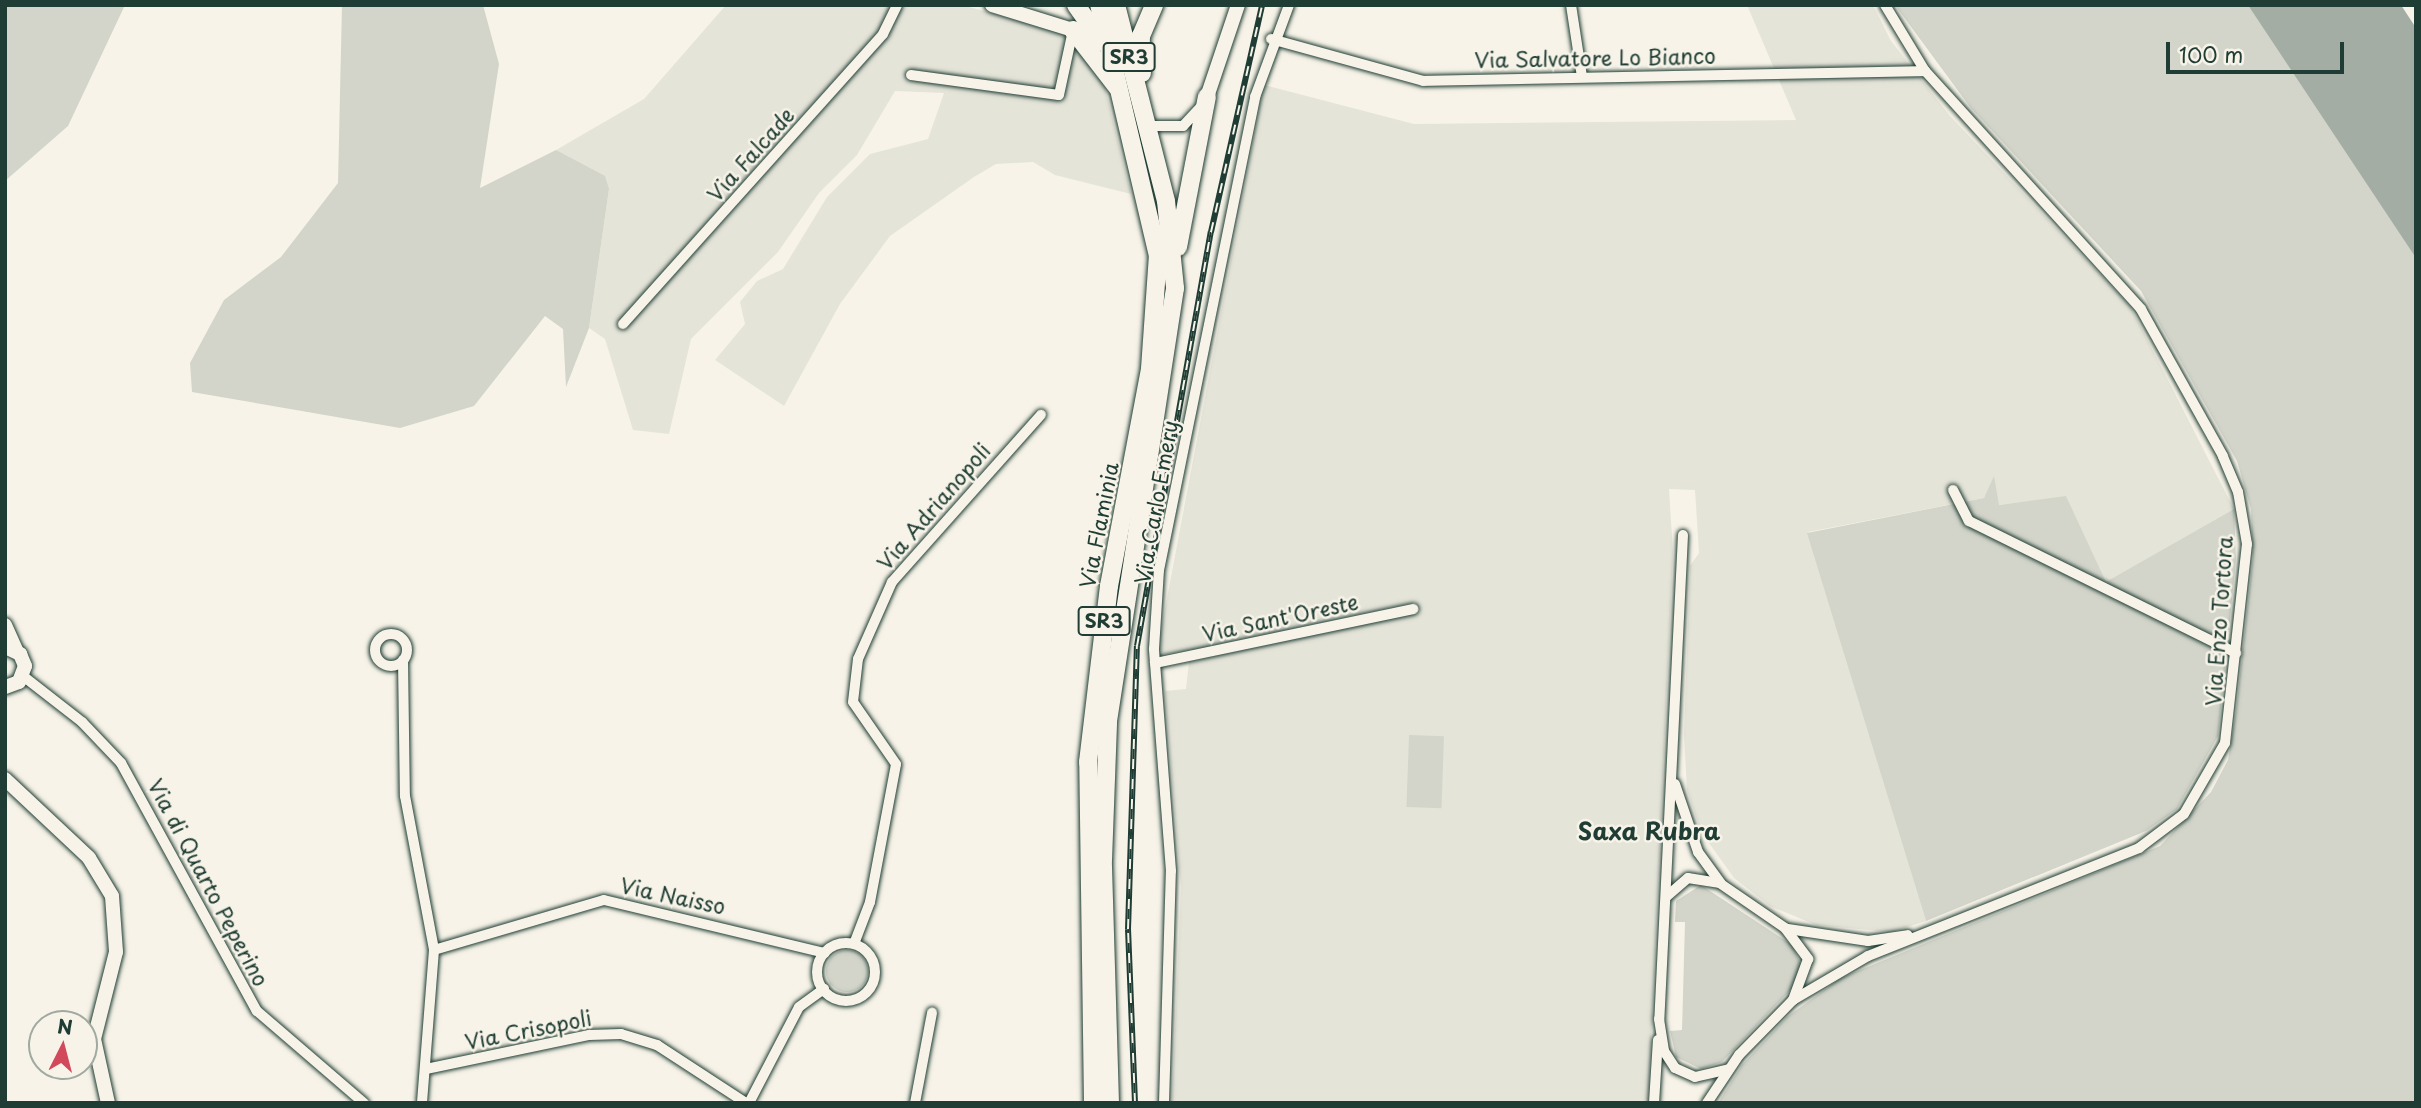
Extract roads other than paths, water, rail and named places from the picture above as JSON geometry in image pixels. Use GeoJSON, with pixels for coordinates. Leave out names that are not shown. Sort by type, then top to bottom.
{"type":"FeatureCollection","features":[{"type":"Feature","properties":{"kind":"highway"},"geometry":{"type":"LineString","coordinates":[[1076,5],[1115,65]]}},
{"type":"Feature","properties":{"kind":"highway","name":"Via Flaminia"},"geometry":{"type":"LineString","coordinates":[[1093,1103],[1088,762],[1102,631],[1158,294],[1154,218],[1099,5]]}},
{"type":"Feature","properties":{"kind":"highway","name":"Via Flaminia"},"geometry":{"type":"LineString","coordinates":[[1110,1103],[1103,860],[1108,721],[1168,355],[1175,275],[1168,209],[1116,5]]}},
{"type":"Feature","properties":{"kind":"highway"},"geometry":{"type":"LineString","coordinates":[[1143,108],[1142,36],[1154,5]]}},
{"type":"Feature","properties":{"kind":"highway"},"geometry":{"type":"LineString","coordinates":[[1073,30],[1122,94]]}},
{"type":"Feature","properties":{"kind":"highway"},"geometry":{"type":"LineString","coordinates":[[1175,275],[1207,97]]}},
{"type":"Feature","properties":{"kind":"street","name":"Via Falcade"},"geometry":{"type":"LineString","coordinates":[[623,324],[883,34],[897,5]]}},
{"type":"Feature","properties":{"kind":"street"},"geometry":{"type":"LineString","coordinates":[[911,75],[1059,95],[1073,30],[992,5]]}},
{"type":"Feature","properties":{"kind":"street"},"geometry":{"type":"LineString","coordinates":[[1147,126],[1183,126],[1207,97],[1238,5]]}},
{"type":"Feature","properties":{"kind":"street","name":"Via Carlo Emery"},"geometry":{"type":"LineString","coordinates":[[1164,1103],[1171,871],[1155,663],[1159,570],[1271,39],[1289,5]]}},
{"type":"Feature","properties":{"kind":"street"},"geometry":{"type":"LineString","coordinates":[[1571,5],[1582,77]]}},
{"type":"Feature","properties":{"kind":"street","name":"Via Enzo Tortora"},"geometry":{"type":"LineString","coordinates":[[1793,1000],[1831,975],[1923,932],[2163,833],[2217,765],[2236,653],[2247,544],[2238,492],[2223,456],[2141,309],[1925,71],[1885,5]]}},
{"type":"Feature","properties":{"kind":"street","name":"Via Salvatore Lo Bianco"},"geometry":{"type":"LineString","coordinates":[[1271,39],[1423,81],[1925,71]]}},
{"type":"Feature","properties":{"kind":"street","name":"Via Adrianopoli"},"geometry":{"type":"LineString","coordinates":[[854,944],[870,902],[896,764],[853,702],[858,660],[892,582],[1041,415]]}},
{"type":"Feature","properties":{"kind":"street"},"geometry":{"type":"LineString","coordinates":[[1953,490],[1969,521],[2236,653]]}},
{"type":"Feature","properties":{"kind":"street"},"geometry":{"type":"LineString","coordinates":[[1654,1103],[1684,535]]}},
{"type":"Feature","properties":{"kind":"street","name":"Via Sant'Oreste"},"geometry":{"type":"LineString","coordinates":[[1155,663],[1413,610]]}},
{"type":"Feature","properties":{"kind":"street"},"geometry":{"type":"LineString","coordinates":[[5,625],[11,649],[23,676],[5,687]]}},
{"type":"Feature","properties":{"kind":"street"},"geometry":{"type":"LineString","coordinates":[[399,663],[402,680],[405,796],[434,950],[422,1103]]}},
{"type":"Feature","properties":{"kind":"street","name":"Via di Quarto Peperino"},"geometry":{"type":"LineString","coordinates":[[23,676],[102,741],[141,791],[257,1011],[364,1103]]}},
{"type":"Feature","properties":{"kind":"street"},"geometry":{"type":"LineString","coordinates":[[1671,772],[1698,852],[1721,884],[1785,928],[1808,959],[1793,1000],[1729,1069],[1707,1103]]}},
{"type":"Feature","properties":{"kind":"street"},"geometry":{"type":"LineString","coordinates":[[5,779],[89,858],[112,896],[116,952],[94,1039],[108,1103]]}},
{"type":"Feature","properties":{"kind":"street"},"geometry":{"type":"LineString","coordinates":[[1666,897],[1688,878],[1721,884]]}},
{"type":"Feature","properties":{"kind":"street","name":"Via Naisso"},"geometry":{"type":"LineString","coordinates":[[434,950],[604,900],[825,953]]}},
{"type":"Feature","properties":{"kind":"street","name":"Via Enzo Tortora"},"geometry":{"type":"LineString","coordinates":[[1785,928],[1868,941],[1923,932]]}},
{"type":"Feature","properties":{"kind":"street"},"geometry":{"type":"LineString","coordinates":[[854,944],[873,960],[873,984],[845,1001],[824,989],[818,971],[825,953],[854,944]]}},
{"type":"Feature","properties":{"kind":"street"},"geometry":{"type":"LineString","coordinates":[[747,1103],[799,1007],[824,989]]}},
{"type":"Feature","properties":{"kind":"street"},"geometry":{"type":"LineString","coordinates":[[915,1103],[932,1013]]}},
{"type":"Feature","properties":{"kind":"street"},"geometry":{"type":"LineString","coordinates":[[1659,1019],[1664,1051],[1675,1068],[1695,1077],[1729,1069]]}},
{"type":"Feature","properties":{"kind":"street","name":"Via Crisopoli"},"geometry":{"type":"LineString","coordinates":[[426,1069],[589,1035],[621,1034],[657,1045],[747,1103]]}},
{"type":"Feature","properties":{"kind":"railway"},"geometry":{"type":"LineString","coordinates":[[1135,1103],[1128,929],[1137,646],[1211,232],[1262,5]]}},
{"type":"Feature","properties":{"kind":"district","name":"Saxa Rubra"},"geometry":{"type":"Point","coordinates":[1649,831]}}]}
